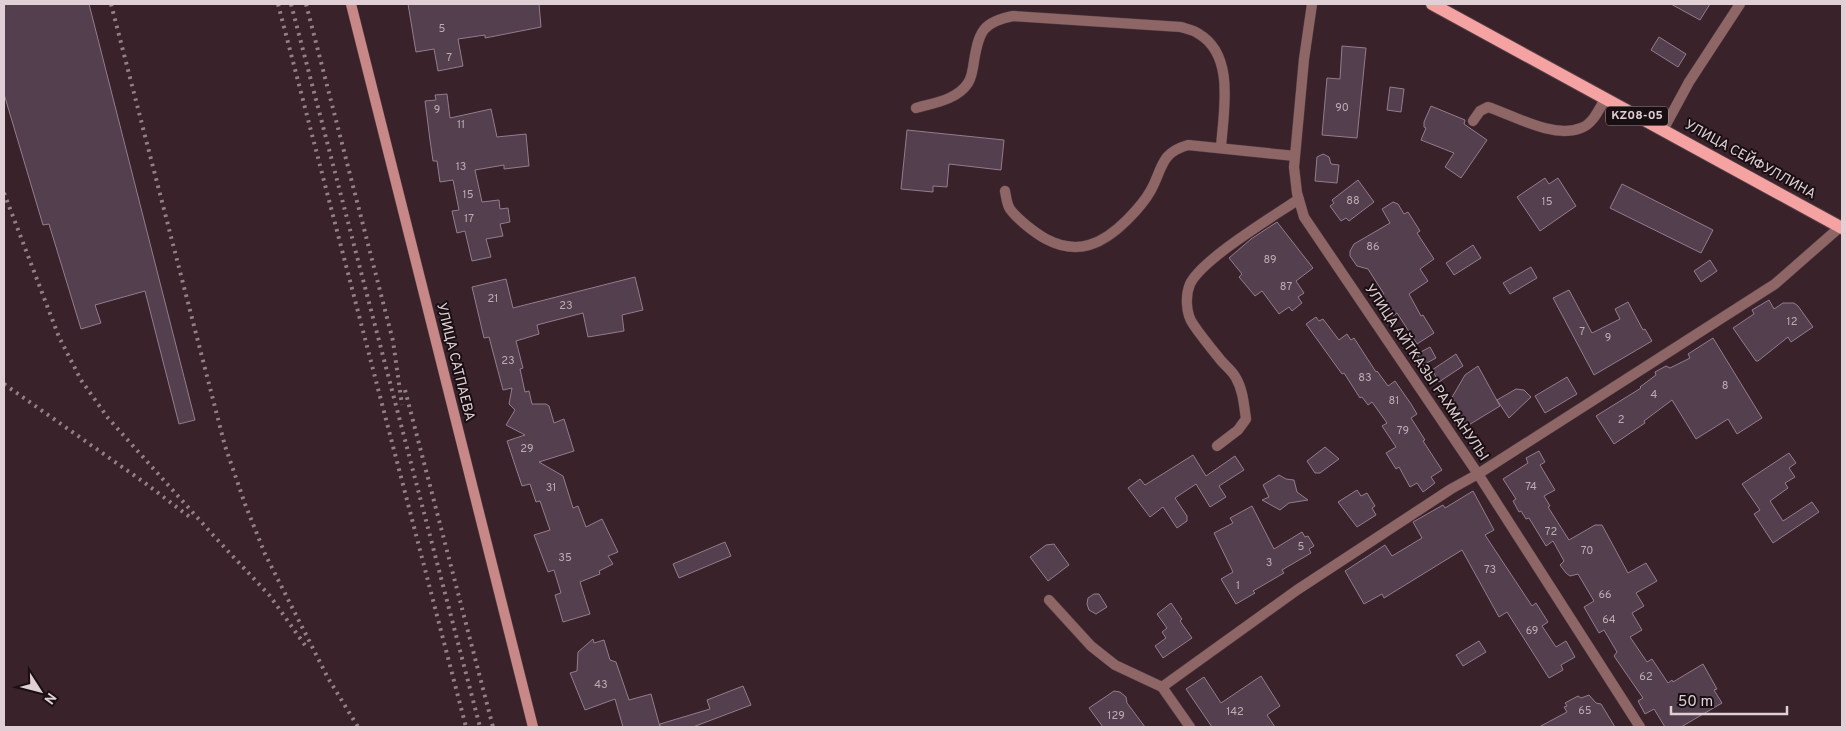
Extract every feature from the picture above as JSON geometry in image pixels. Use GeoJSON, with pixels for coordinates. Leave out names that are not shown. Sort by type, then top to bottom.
{"type":"FeatureCollection","features":[{"type":"Feature","properties":{"kind":"main road","name":"УЛИЦА СЕЙФУЛЛИНА"},"geometry":{"type":"LineString","coordinates":[[1432,4],[1841,228]]}},
{"type":"Feature","properties":{"kind":"street","name":"УЛИЦА САТПАЕВА"},"geometry":{"type":"LineString","coordinates":[[351,4],[533,727]]}},
{"type":"Feature","properties":{"kind":"street","name":"УЛИЦА АЙТКАЗЫ РАХМАНУЛЫ"},"geometry":{"type":"LineString","coordinates":[[1312,4],[1304,59],[1294,167],[1298,200],[1304,217],[1478,474],[1640,727]]}},
{"type":"Feature","properties":{"kind":"street"},"geometry":{"type":"LineString","coordinates":[[1663,130],[1689,82],[1740,4]]}},
{"type":"Feature","properties":{"kind":"street"},"geometry":{"type":"LineString","coordinates":[[916,108],[947,99],[967,84],[972,74],[980,35],[984,28],[999,19],[1013,16],[1181,27],[1199,33],[1210,42],[1220,59],[1226,80],[1221,148]]}},
{"type":"Feature","properties":{"kind":"street"},"geometry":{"type":"LineString","coordinates":[[1473,120],[1480,111],[1488,106],[1539,128],[1564,130],[1581,128],[1592,120],[1605,98]]}},
{"type":"Feature","properties":{"kind":"street"},"geometry":{"type":"LineString","coordinates":[[1005,191],[1010,209],[1036,234],[1054,243],[1069,247],[1089,246],[1102,242],[1137,210],[1151,190],[1161,164],[1176,148],[1188,145],[1296,156]]}},
{"type":"Feature","properties":{"kind":"street"},"geometry":{"type":"LineString","coordinates":[[1217,446],[1238,430],[1246,419],[1241,391],[1236,377],[1218,358],[1192,323],[1187,309],[1190,284],[1209,262],[1245,234],[1298,200]]}},
{"type":"Feature","properties":{"kind":"street"},"geometry":{"type":"LineString","coordinates":[[1162,687],[1296,590],[1451,489],[1478,474],[1775,284],[1841,228]]}},
{"type":"Feature","properties":{"kind":"street"},"geometry":{"type":"LineString","coordinates":[[1049,600],[1091,646],[1115,665],[1162,687],[1190,727]]}},
{"type":"Feature","properties":{"kind":"building"},"geometry":{"type":"Polygon","coordinates":[[[89,4],[195,420],[179,424],[145,291],[95,305],[101,323],[81,329],[49,224],[43,225],[4,94],[4,5],[89,4]]]}},
{"type":"Feature","properties":{"kind":"building"},"geometry":{"type":"Polygon","coordinates":[[[408,4],[539,4],[541,27],[485,38],[485,35],[458,39],[463,66],[438,71],[434,49],[416,52],[408,4]]]}},
{"type":"Feature","properties":{"kind":"building"},"geometry":{"type":"Polygon","coordinates":[[[1671,4],[1710,4],[1700,20],[1671,4]]]}},
{"type":"Feature","properties":{"kind":"building"},"geometry":{"type":"Polygon","coordinates":[[[1659,37],[1686,54],[1678,67],[1651,50],[1659,37]]]}},
{"type":"Feature","properties":{"kind":"building"},"geometry":{"type":"Polygon","coordinates":[[[1342,46],[1366,48],[1357,138],[1322,135],[1327,78],[1340,79],[1342,46]]]}},
{"type":"Feature","properties":{"kind":"building"},"geometry":{"type":"Polygon","coordinates":[[[1390,87],[1404,89],[1401,112],[1387,110],[1390,87]]]}},
{"type":"Feature","properties":{"kind":"building"},"geometry":{"type":"Polygon","coordinates":[[[447,94],[450,118],[491,109],[497,137],[526,134],[529,166],[504,169],[504,165],[475,170],[482,202],[499,200],[500,209],[508,208],[510,222],[500,224],[503,236],[486,239],[491,257],[472,261],[465,231],[457,233],[452,211],[459,210],[453,180],[440,182],[437,161],[433,161],[425,101],[436,100],[435,95],[447,94]]]}},
{"type":"Feature","properties":{"kind":"building"},"geometry":{"type":"Polygon","coordinates":[[[1431,106],[1465,120],[1464,124],[1487,140],[1461,178],[1445,167],[1454,153],[1421,140],[1426,128],[1424,127],[1424,122],[1431,106]]]}},
{"type":"Feature","properties":{"kind":"building"},"geometry":{"type":"Polygon","coordinates":[[[907,130],[1004,140],[1001,170],[949,164],[947,187],[933,186],[933,192],[901,189],[907,130]]]}},
{"type":"Feature","properties":{"kind":"building"},"geometry":{"type":"Polygon","coordinates":[[[1323,154],[1329,157],[1331,164],[1339,165],[1337,183],[1315,181],[1317,157],[1323,154]]]}},
{"type":"Feature","properties":{"kind":"building"},"geometry":{"type":"Polygon","coordinates":[[[1545,178],[1549,184],[1558,178],[1576,206],[1540,231],[1517,197],[1545,178]]]}},
{"type":"Feature","properties":{"kind":"building"},"geometry":{"type":"Polygon","coordinates":[[[1358,180],[1374,202],[1349,221],[1346,218],[1341,221],[1330,206],[1334,203],[1332,200],[1358,180]]]}},
{"type":"Feature","properties":{"kind":"building"},"geometry":{"type":"Polygon","coordinates":[[[1622,184],[1713,230],[1701,253],[1610,208],[1622,184]]]}},
{"type":"Feature","properties":{"kind":"building"},"geometry":{"type":"Polygon","coordinates":[[[1393,202],[1398,204],[1404,214],[1408,212],[1420,231],[1417,233],[1434,259],[1420,269],[1428,281],[1409,294],[1421,316],[1423,315],[1434,333],[1417,344],[1397,313],[1393,316],[1381,296],[1384,294],[1368,269],[1357,266],[1350,256],[1350,251],[1354,244],[1390,223],[1382,209],[1393,202]]]}},
{"type":"Feature","properties":{"kind":"building"},"geometry":{"type":"Polygon","coordinates":[[[1277,222],[1313,268],[1296,281],[1304,293],[1298,297],[1302,303],[1292,311],[1289,307],[1279,314],[1262,291],[1255,296],[1239,277],[1242,274],[1229,258],[1251,239],[1277,222]]]}},
{"type":"Feature","properties":{"kind":"building"},"geometry":{"type":"Polygon","coordinates":[[[1473,245],[1481,258],[1454,275],[1446,263],[1473,245]]]}},
{"type":"Feature","properties":{"kind":"building"},"geometry":{"type":"Polygon","coordinates":[[[1710,260],[1717,271],[1701,282],[1694,271],[1710,260]]]}},
{"type":"Feature","properties":{"kind":"building"},"geometry":{"type":"Polygon","coordinates":[[[1531,267],[1537,278],[1510,294],[1503,283],[1531,267]]]}},
{"type":"Feature","properties":{"kind":"building"},"geometry":{"type":"Polygon","coordinates":[[[635,277],[643,310],[622,315],[624,331],[588,337],[583,313],[537,325],[539,334],[516,341],[523,368],[520,369],[525,392],[529,391],[532,404],[546,404],[549,406],[554,423],[564,419],[574,451],[539,462],[563,476],[573,508],[578,506],[586,527],[602,519],[618,552],[608,556],[613,564],[599,571],[600,574],[580,582],[590,614],[563,622],[555,595],[561,593],[554,570],[548,572],[534,535],[550,530],[540,501],[536,502],[530,484],[522,486],[507,441],[525,435],[506,425],[515,410],[509,404],[512,388],[503,390],[489,337],[484,338],[472,287],[506,279],[513,308],[635,277]]]}},
{"type":"Feature","properties":{"kind":"building"},"geometry":{"type":"Polygon","coordinates":[[[1569,290],[1592,333],[1620,319],[1615,309],[1628,302],[1643,330],[1645,329],[1652,341],[1594,375],[1553,298],[1569,290]]]}},
{"type":"Feature","properties":{"kind":"building"},"geometry":{"type":"Polygon","coordinates":[[[1769,300],[1774,309],[1783,303],[1794,303],[1813,327],[1791,342],[1788,337],[1756,361],[1733,328],[1754,314],[1752,310],[1769,300]]]}},
{"type":"Feature","properties":{"kind":"building"},"geometry":{"type":"Polygon","coordinates":[[[1316,317],[1319,321],[1323,319],[1339,340],[1347,334],[1351,340],[1354,338],[1376,372],[1388,386],[1395,381],[1411,404],[1417,414],[1411,418],[1442,470],[1431,477],[1435,483],[1423,492],[1417,483],[1410,487],[1399,467],[1396,469],[1386,453],[1396,447],[1382,426],[1387,423],[1372,402],[1368,405],[1362,397],[1360,398],[1344,373],[1342,374],[1306,324],[1316,317]]]}},
{"type":"Feature","properties":{"kind":"building"},"geometry":{"type":"Polygon","coordinates":[[[1713,338],[1762,418],[1737,434],[1728,419],[1696,439],[1672,400],[1644,421],[1645,423],[1614,444],[1596,416],[1641,388],[1656,375],[1655,372],[1666,366],[1670,368],[1690,358],[1688,354],[1713,338]]]}},
{"type":"Feature","properties":{"kind":"building"},"geometry":{"type":"Polygon","coordinates":[[[1430,347],[1436,358],[1423,365],[1417,354],[1430,347]]]}},
{"type":"Feature","properties":{"kind":"building"},"geometry":{"type":"Polygon","coordinates":[[[1456,354],[1463,366],[1439,382],[1432,370],[1456,354]]]}},
{"type":"Feature","properties":{"kind":"building"},"geometry":{"type":"Polygon","coordinates":[[[1478,366],[1500,406],[1467,426],[1451,399],[1465,375],[1478,366]]]}},
{"type":"Feature","properties":{"kind":"building"},"geometry":{"type":"Polygon","coordinates":[[[1567,377],[1577,394],[1545,413],[1535,396],[1567,377]]]}},
{"type":"Feature","properties":{"kind":"building"},"geometry":{"type":"Polygon","coordinates":[[[1516,389],[1524,390],[1531,397],[1509,418],[1497,400],[1516,389]]]}},
{"type":"Feature","properties":{"kind":"building"},"geometry":{"type":"Polygon","coordinates":[[[1325,447],[1339,459],[1320,473],[1315,473],[1307,461],[1325,447]]]}},
{"type":"Feature","properties":{"kind":"building"},"geometry":{"type":"Polygon","coordinates":[[[1539,451],[1545,462],[1540,465],[1555,490],[1544,496],[1550,506],[1548,507],[1569,540],[1595,525],[1602,525],[1628,573],[1646,563],[1657,581],[1636,593],[1644,606],[1632,613],[1642,630],[1630,637],[1647,662],[1652,659],[1668,683],[1672,680],[1673,682],[1703,664],[1717,689],[1714,690],[1722,703],[1681,727],[1665,727],[1654,709],[1645,714],[1638,701],[1643,698],[1614,656],[1617,652],[1604,630],[1599,633],[1584,607],[1594,601],[1578,574],[1570,576],[1566,573],[1560,565],[1564,561],[1553,541],[1546,546],[1529,518],[1526,519],[1521,511],[1519,512],[1513,501],[1516,499],[1503,479],[1528,463],[1526,458],[1539,451]]]}},
{"type":"Feature","properties":{"kind":"building"},"geometry":{"type":"Polygon","coordinates":[[[1789,453],[1796,463],[1789,468],[1795,477],[1785,483],[1788,488],[1770,501],[1783,521],[1812,502],[1819,512],[1773,543],[1754,514],[1760,510],[1742,484],[1789,453]]]}},
{"type":"Feature","properties":{"kind":"building"},"geometry":{"type":"Polygon","coordinates":[[[1193,455],[1206,476],[1235,456],[1244,470],[1219,486],[1226,497],[1210,507],[1196,484],[1175,498],[1187,516],[1187,521],[1177,528],[1163,507],[1150,517],[1128,488],[1140,479],[1145,485],[1193,455]]]}},
{"type":"Feature","properties":{"kind":"building"},"geometry":{"type":"Polygon","coordinates":[[[1279,475],[1286,479],[1294,480],[1297,492],[1308,500],[1289,503],[1280,510],[1262,500],[1269,497],[1263,485],[1279,475]]]}},
{"type":"Feature","properties":{"kind":"building"},"geometry":{"type":"Polygon","coordinates":[[[1357,490],[1361,496],[1367,493],[1375,506],[1372,508],[1376,515],[1357,527],[1338,502],[1357,490]]]}},
{"type":"Feature","properties":{"kind":"building"},"geometry":{"type":"Polygon","coordinates":[[[1473,491],[1494,530],[1485,535],[1532,606],[1536,603],[1548,622],[1542,626],[1556,647],[1566,641],[1575,657],[1561,665],[1563,670],[1549,678],[1507,612],[1499,617],[1462,550],[1384,598],[1382,594],[1364,604],[1345,571],[1385,545],[1392,556],[1422,538],[1413,522],[1443,505],[1445,508],[1473,491]]]}},
{"type":"Feature","properties":{"kind":"building"},"geometry":{"type":"Polygon","coordinates":[[[1252,506],[1274,549],[1302,532],[1305,537],[1308,536],[1314,546],[1309,549],[1311,553],[1282,570],[1284,573],[1253,591],[1255,593],[1236,604],[1221,579],[1233,572],[1214,533],[1233,523],[1230,518],[1252,506]]]}},
{"type":"Feature","properties":{"kind":"building"},"geometry":{"type":"Polygon","coordinates":[[[725,542],[731,556],[679,578],[673,564],[725,542]]]}},
{"type":"Feature","properties":{"kind":"building"},"geometry":{"type":"Polygon","coordinates":[[[1054,544],[1069,565],[1048,581],[1030,557],[1046,545],[1054,544]]]}},
{"type":"Feature","properties":{"kind":"building"},"geometry":{"type":"Polygon","coordinates":[[[1094,594],[1099,594],[1107,607],[1096,614],[1089,610],[1087,604],[1088,598],[1094,594]]]}},
{"type":"Feature","properties":{"kind":"building"},"geometry":{"type":"Polygon","coordinates":[[[1171,603],[1182,619],[1180,621],[1192,638],[1163,658],[1155,646],[1166,638],[1162,632],[1167,628],[1157,614],[1171,603]]]}},
{"type":"Feature","properties":{"kind":"building"},"geometry":{"type":"Polygon","coordinates":[[[593,639],[594,643],[604,640],[610,660],[616,662],[629,700],[651,694],[660,727],[623,727],[615,699],[585,710],[570,673],[577,671],[578,652],[593,639]]]}},
{"type":"Feature","properties":{"kind":"building"},"geometry":{"type":"Polygon","coordinates":[[[1479,641],[1486,652],[1463,666],[1456,655],[1479,641]]]}},
{"type":"Feature","properties":{"kind":"building"},"geometry":{"type":"Polygon","coordinates":[[[1261,676],[1280,706],[1267,715],[1275,727],[1212,727],[1186,689],[1204,677],[1221,703],[1261,676]]]}},
{"type":"Feature","properties":{"kind":"building"},"geometry":{"type":"Polygon","coordinates":[[[743,686],[751,705],[693,727],[660,727],[660,724],[710,709],[707,700],[743,686]]]}},
{"type":"Feature","properties":{"kind":"building"},"geometry":{"type":"Polygon","coordinates":[[[1114,691],[1120,692],[1126,697],[1127,703],[1145,727],[1103,727],[1089,708],[1114,691]]]}},
{"type":"Feature","properties":{"kind":"building"},"geometry":{"type":"Polygon","coordinates":[[[1589,695],[1596,703],[1601,704],[1615,727],[1539,727],[1567,712],[1564,707],[1567,706],[1565,703],[1578,696],[1581,698],[1589,695]]]}},
{"type":"Feature","properties":{"kind":"railway"},"geometry":{"type":"LineString","coordinates":[[111,4],[225,446],[265,554],[328,678],[358,727]]}},
{"type":"Feature","properties":{"kind":"railway"},"geometry":{"type":"LineString","coordinates":[[278,4],[466,727]]}},
{"type":"Feature","properties":{"kind":"railway"},"geometry":{"type":"LineString","coordinates":[[291,4],[480,727]]}},
{"type":"Feature","properties":{"kind":"railway"},"geometry":{"type":"LineString","coordinates":[[306,4],[393,341],[402,405]]}},
{"type":"Feature","properties":{"kind":"railway"},"geometry":{"type":"LineString","coordinates":[[4,193],[59,337],[81,380],[108,418],[270,596],[307,648]]}},
{"type":"Feature","properties":{"kind":"railway"},"geometry":{"type":"LineString","coordinates":[[4,384],[145,483],[191,518]]}},
{"type":"Feature","properties":{"kind":"railway"},"geometry":{"type":"LineString","coordinates":[[405,390],[493,727]]}}]}
